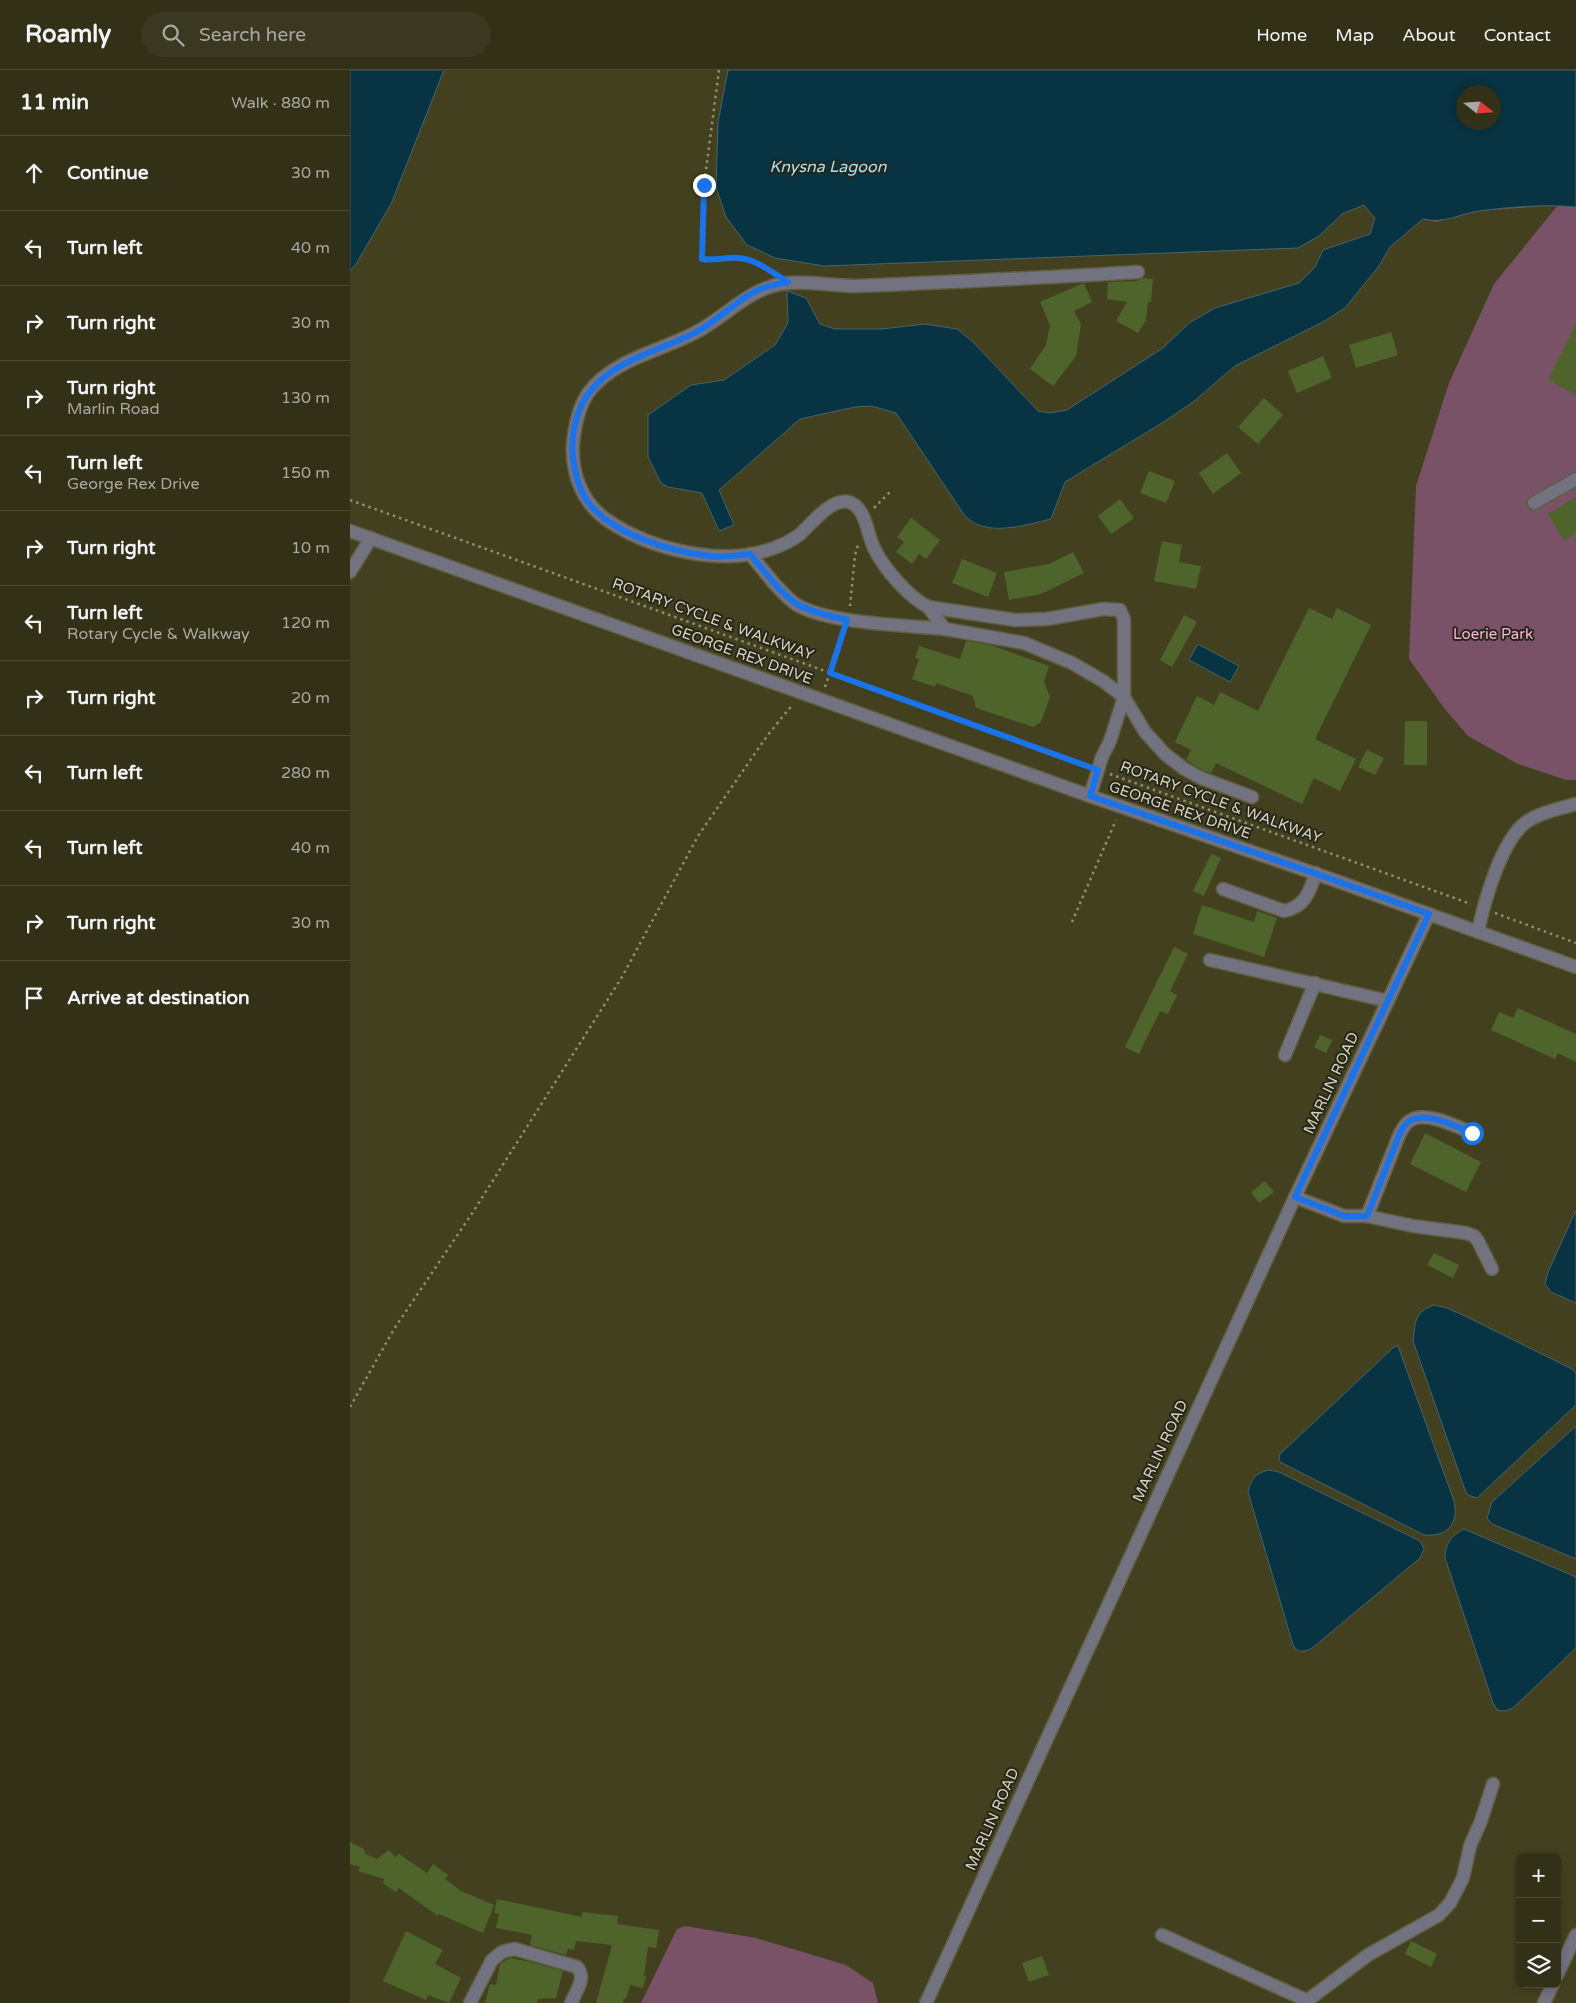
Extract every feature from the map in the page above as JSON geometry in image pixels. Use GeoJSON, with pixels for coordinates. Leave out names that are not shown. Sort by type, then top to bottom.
{"type":"FeatureCollection","features":[{"type":"Feature","properties":{"kind":"street"},"geometry":{"type":"LineString","coordinates":[[1090,796],[1124,698],[1123,613],[1117,609],[1047,619],[1015,620],[928,607],[916,600],[885,565],[872,545],[861,512],[854,504],[842,502],[824,512],[799,535],[775,548],[750,554],[710,556],[680,550],[640,538],[604,518],[587,500],[576,479],[572,449],[576,419],[588,393],[605,377],[623,364],[645,353],[682,340],[701,330],[748,296],[763,288],[788,282],[859,286],[1138,272]]}},
{"type":"Feature","properties":{"kind":"street"},"geometry":{"type":"LineString","coordinates":[[1534,503],[1576,478]]}},
{"type":"Feature","properties":{"kind":"street","name":"GEORGE REX DRIVE"},"geometry":{"type":"LineString","coordinates":[[350,531],[822,701],[969,751],[1090,796],[1316,873],[1576,967]]}},
{"type":"Feature","properties":{"kind":"street"},"geometry":{"type":"LineString","coordinates":[[350,572],[371,538]]}},
{"type":"Feature","properties":{"kind":"street"},"geometry":{"type":"LineString","coordinates":[[750,554],[777,586],[797,604],[816,613],[847,620],[945,629],[1024,643],[1072,663],[1103,681],[1124,698],[1145,732],[1165,754],[1183,768],[1201,778],[1252,797]]}},
{"type":"Feature","properties":{"kind":"street"},"geometry":{"type":"LineString","coordinates":[[928,607],[945,629]]}},
{"type":"Feature","properties":{"kind":"street"},"geometry":{"type":"LineString","coordinates":[[1478,932],[1483,908],[1510,840],[1524,824],[1539,814],[1576,804]]}},
{"type":"Feature","properties":{"kind":"street"},"geometry":{"type":"LineString","coordinates":[[1223,889],[1284,911],[1293,908],[1305,899],[1316,873]]}},
{"type":"Feature","properties":{"kind":"street","name":"MARLIN ROAD"},"geometry":{"type":"LineString","coordinates":[[926,2003],[1295,1197],[1429,914]]}},
{"type":"Feature","properties":{"kind":"street"},"geometry":{"type":"LineString","coordinates":[[1210,960],[1388,1001]]}},
{"type":"Feature","properties":{"kind":"street"},"geometry":{"type":"LineString","coordinates":[[1284,1055],[1316,983]]}},
{"type":"Feature","properties":{"kind":"street"},"geometry":{"type":"LineString","coordinates":[[1367,1216],[1400,1133],[1408,1122],[1415,1119],[1433,1118],[1472,1133]]}},
{"type":"Feature","properties":{"kind":"street"},"geometry":{"type":"LineString","coordinates":[[1295,1197],[1344,1216],[1367,1216],[1413,1226],[1466,1233],[1474,1236],[1492,1268]]}},
{"type":"Feature","properties":{"kind":"street"},"geometry":{"type":"LineString","coordinates":[[1162,1935],[1305,2002],[1368,1955],[1438,1915],[1450,1903],[1463,1878],[1470,1846],[1481,1820],[1492,1784]]}},
{"type":"Feature","properties":{"kind":"street"},"geometry":{"type":"LineString","coordinates":[[1561,1967],[1576,1935]]}},
{"type":"Feature","properties":{"kind":"street"},"geometry":{"type":"LineString","coordinates":[[470,2003],[492,1960],[502,1952],[515,1950],[572,1964],[580,1970],[582,1979],[571,2003]]}},
{"type":"Feature","properties":{"kind":"street"},"geometry":{"type":"LineString","coordinates":[[1544,2003],[1551,1988]]}},
{"type":"Feature","properties":{"kind":"path"},"geometry":{"type":"LineString","coordinates":[[719,70],[704,185],[702,259],[738,258],[756,262],[788,282]]}},
{"type":"Feature","properties":{"kind":"path"},"geometry":{"type":"LineString","coordinates":[[822,701],[847,620],[855,555],[865,522],[873,509],[890,492]]}},
{"type":"Feature","properties":{"kind":"path","name":"ROTARY CYCLE & WALKWAY"},"geometry":{"type":"LineString","coordinates":[[350,500],[1576,942]]}},
{"type":"Feature","properties":{"kind":"path"},"geometry":{"type":"LineString","coordinates":[[350,1407],[394,1329],[476,1208],[622,977],[698,836],[767,736],[802,693]]}},
{"type":"Feature","properties":{"kind":"path"},"geometry":{"type":"LineString","coordinates":[[1072,922],[1122,806]]}},
{"type":"Feature","properties":{"kind":"green space","name":"Knysna Lagoon"},"geometry":{"type":"Polygon","coordinates":[[[728,70],[1576,70],[1576,780],[1566,780],[1518,764],[1468,736],[1444,708],[1409,659],[1416,486],[1449,383],[1494,284],[1558,205],[1478,211],[1436,222],[1364,205],[1342,214],[1319,236],[1298,248],[824,266],[775,258],[747,245],[726,217],[716,187],[718,122],[728,70]]]}},
{"type":"Feature","properties":{"kind":"green space"},"geometry":{"type":"Polygon","coordinates":[[[685,1926],[756,1938],[846,1965],[873,1983],[878,2003],[641,2003],[677,1929],[685,1926]]]}},
{"type":"Feature","properties":{"kind":"water"},"geometry":{"type":"Polygon","coordinates":[[[350,70],[444,70],[391,204],[350,271],[350,70]]]}},
{"type":"Feature","properties":{"kind":"water","name":"Knysna Lagoon"},"geometry":{"type":"Polygon","coordinates":[[[728,70],[1576,70],[1576,207],[1515,207],[1472,212],[1438,220],[1423,219],[1390,247],[1379,266],[1345,308],[1323,322],[1235,366],[1193,402],[1065,482],[1051,519],[1006,528],[984,527],[974,523],[965,516],[896,413],[871,406],[855,407],[800,419],[719,490],[734,525],[719,531],[702,493],[668,487],[661,483],[648,457],[648,415],[691,385],[724,380],[775,345],[788,323],[787,291],[806,298],[820,324],[835,329],[882,329],[925,324],[957,329],[973,342],[1038,411],[1050,413],[1067,410],[1163,348],[1189,323],[1215,308],[1299,283],[1315,267],[1323,250],[1370,234],[1375,218],[1364,205],[1342,214],[1319,236],[1298,248],[824,266],[775,258],[747,245],[726,217],[716,187],[718,122],[728,70]]]}},
{"type":"Feature","properties":{"kind":"water"},"geometry":{"type":"Polygon","coordinates":[[[1198,644],[1239,666],[1230,682],[1189,660],[1198,644]]]}},
{"type":"Feature","properties":{"kind":"water"},"geometry":{"type":"Polygon","coordinates":[[[1576,1210],[1576,1303],[1551,1292],[1545,1284],[1548,1272],[1576,1210]]]}},
{"type":"Feature","properties":{"kind":"water"},"geometry":{"type":"Polygon","coordinates":[[[1434,1305],[1447,1308],[1467,1317],[1572,1369],[1576,1373],[1576,1405],[1477,1498],[1468,1495],[1465,1490],[1413,1341],[1415,1323],[1419,1315],[1422,1311],[1434,1305]]]}},
{"type":"Feature","properties":{"kind":"water"},"geometry":{"type":"Polygon","coordinates":[[[1398,1346],[1454,1501],[1455,1516],[1453,1522],[1450,1527],[1440,1534],[1424,1535],[1280,1462],[1279,1458],[1280,1454],[1394,1347],[1398,1346]]]}},
{"type":"Feature","properties":{"kind":"water"},"geometry":{"type":"Polygon","coordinates":[[[1576,1426],[1576,1559],[1492,1524],[1487,1518],[1492,1502],[1576,1426]]]}},
{"type":"Feature","properties":{"kind":"water"},"geometry":{"type":"Polygon","coordinates":[[[1268,1470],[1279,1472],[1420,1541],[1424,1549],[1420,1558],[1311,1649],[1305,1651],[1299,1651],[1293,1645],[1248,1492],[1254,1478],[1268,1470]]]}},
{"type":"Feature","properties":{"kind":"water"},"geometry":{"type":"Polygon","coordinates":[[[1464,1529],[1576,1577],[1576,1648],[1513,1708],[1505,1711],[1497,1710],[1493,1703],[1445,1558],[1446,1549],[1450,1541],[1464,1529]]]}},
{"type":"Feature","properties":{"kind":"building"},"geometry":{"type":"Polygon","coordinates":[[[1143,278],[1153,279],[1151,302],[1148,302],[1146,320],[1138,333],[1116,321],[1127,302],[1107,299],[1108,282],[1136,281],[1143,278]]]}},
{"type":"Feature","properties":{"kind":"building"},"geometry":{"type":"Polygon","coordinates":[[[1084,283],[1092,302],[1074,311],[1081,324],[1076,356],[1053,386],[1030,369],[1046,345],[1050,325],[1040,302],[1084,283]]]}},
{"type":"Feature","properties":{"kind":"building"},"geometry":{"type":"Polygon","coordinates":[[[1576,324],[1576,395],[1548,380],[1576,324]]]}},
{"type":"Feature","properties":{"kind":"building"},"geometry":{"type":"Polygon","coordinates":[[[1391,332],[1398,355],[1356,368],[1349,345],[1391,332]]]}},
{"type":"Feature","properties":{"kind":"building"},"geometry":{"type":"Polygon","coordinates":[[[1323,356],[1332,378],[1297,393],[1288,371],[1323,356]]]}},
{"type":"Feature","properties":{"kind":"building"},"geometry":{"type":"Polygon","coordinates":[[[1264,398],[1283,415],[1258,444],[1238,427],[1264,398]]]}},
{"type":"Feature","properties":{"kind":"building"},"geometry":{"type":"Polygon","coordinates":[[[1227,453],[1241,473],[1213,494],[1199,473],[1227,453]]]}},
{"type":"Feature","properties":{"kind":"building"},"geometry":{"type":"Polygon","coordinates":[[[1149,471],[1175,481],[1166,503],[1140,493],[1149,471]]]}},
{"type":"Feature","properties":{"kind":"building"},"geometry":{"type":"Polygon","coordinates":[[[1576,497],[1576,533],[1564,541],[1548,514],[1576,497]]]}},
{"type":"Feature","properties":{"kind":"building"},"geometry":{"type":"Polygon","coordinates":[[[1120,499],[1134,518],[1111,534],[1098,516],[1120,499]]]}},
{"type":"Feature","properties":{"kind":"building"},"geometry":{"type":"Polygon","coordinates":[[[911,518],[940,540],[926,559],[919,554],[912,564],[896,552],[904,542],[897,537],[911,518]]]}},
{"type":"Feature","properties":{"kind":"building"},"geometry":{"type":"Polygon","coordinates":[[[1162,541],[1182,545],[1179,562],[1201,566],[1196,589],[1154,581],[1162,541]]]}},
{"type":"Feature","properties":{"kind":"building"},"geometry":{"type":"Polygon","coordinates":[[[1073,552],[1084,573],[1041,594],[1009,600],[1004,572],[1049,564],[1073,552]]]}},
{"type":"Feature","properties":{"kind":"building"},"geometry":{"type":"Polygon","coordinates":[[[962,559],[997,573],[988,597],[952,583],[962,559]]]}},
{"type":"Feature","properties":{"kind":"building"},"geometry":{"type":"Polygon","coordinates":[[[1309,608],[1332,619],[1337,608],[1371,625],[1315,739],[1356,759],[1340,791],[1314,778],[1302,804],[1216,763],[1211,773],[1204,771],[1186,760],[1191,750],[1175,742],[1197,696],[1214,705],[1220,692],[1258,711],[1309,608]]]}},
{"type":"Feature","properties":{"kind":"building"},"geometry":{"type":"Polygon","coordinates":[[[1184,615],[1197,622],[1172,667],[1160,660],[1184,615]]]}},
{"type":"Feature","properties":{"kind":"building"},"geometry":{"type":"Polygon","coordinates":[[[966,641],[991,645],[1049,666],[1044,682],[1050,697],[1041,722],[1033,727],[976,708],[973,696],[936,683],[935,687],[912,679],[919,659],[915,658],[919,646],[960,659],[966,641]]]}},
{"type":"Feature","properties":{"kind":"building"},"geometry":{"type":"Polygon","coordinates":[[[1405,721],[1427,721],[1427,765],[1404,765],[1405,721]]]}},
{"type":"Feature","properties":{"kind":"building"},"geometry":{"type":"Polygon","coordinates":[[[1367,750],[1384,758],[1375,775],[1358,767],[1367,750]]]}},
{"type":"Feature","properties":{"kind":"building"},"geometry":{"type":"Polygon","coordinates":[[[1211,854],[1221,858],[1204,896],[1193,891],[1211,854]]]}},
{"type":"Feature","properties":{"kind":"building"},"geometry":{"type":"Polygon","coordinates":[[[1202,905],[1254,922],[1257,911],[1277,918],[1264,957],[1193,934],[1202,905]]]}},
{"type":"Feature","properties":{"kind":"building"},"geometry":{"type":"Polygon","coordinates":[[[1174,947],[1188,954],[1170,991],[1177,995],[1168,1014],[1160,1011],[1139,1054],[1125,1047],[1174,947]]]}},
{"type":"Feature","properties":{"kind":"building"},"geometry":{"type":"Polygon","coordinates":[[[1518,1008],[1576,1034],[1576,1062],[1558,1053],[1555,1059],[1491,1030],[1499,1012],[1513,1018],[1518,1008]]]}},
{"type":"Feature","properties":{"kind":"building"},"geometry":{"type":"Polygon","coordinates":[[[1320,1035],[1332,1040],[1326,1053],[1314,1047],[1320,1035]]]}},
{"type":"Feature","properties":{"kind":"building"},"geometry":{"type":"Polygon","coordinates":[[[1425,1133],[1481,1162],[1466,1192],[1410,1164],[1425,1133]]]}},
{"type":"Feature","properties":{"kind":"building"},"geometry":{"type":"Polygon","coordinates":[[[1265,1181],[1274,1192],[1259,1203],[1251,1192],[1265,1181]]]}},
{"type":"Feature","properties":{"kind":"building"},"geometry":{"type":"Polygon","coordinates":[[[1434,1253],[1459,1265],[1453,1278],[1427,1265],[1434,1253]]]}},
{"type":"Feature","properties":{"kind":"building"},"geometry":{"type":"Polygon","coordinates":[[[350,1842],[364,1849],[365,1854],[377,1859],[389,1850],[395,1857],[399,1854],[427,1873],[433,1864],[448,1875],[445,1879],[461,1891],[494,1905],[483,1933],[439,1914],[438,1916],[399,1888],[396,1892],[383,1883],[384,1879],[358,1871],[360,1867],[350,1864],[350,1842]]]}},
{"type":"Feature","properties":{"kind":"building"},"geometry":{"type":"Polygon","coordinates":[[[497,1899],[582,1917],[582,1912],[618,1916],[617,1924],[659,1930],[656,1948],[648,1947],[644,1976],[646,1977],[643,1988],[630,1985],[623,2003],[596,2003],[612,1945],[576,1941],[574,1950],[568,1949],[566,1955],[530,1945],[532,1935],[496,1928],[499,1914],[494,1913],[497,1899]]]}},
{"type":"Feature","properties":{"kind":"building"},"geometry":{"type":"Polygon","coordinates":[[[406,1931],[443,1950],[435,1964],[461,1978],[449,2003],[428,1995],[426,2000],[383,1981],[406,1931]]]}},
{"type":"Feature","properties":{"kind":"building"},"geometry":{"type":"Polygon","coordinates":[[[1411,1941],[1437,1954],[1431,1967],[1405,1954],[1411,1941]]]}},
{"type":"Feature","properties":{"kind":"building"},"geometry":{"type":"Polygon","coordinates":[[[1042,1956],[1049,1975],[1029,1982],[1022,1963],[1042,1956]]]}},
{"type":"Feature","properties":{"kind":"building"},"geometry":{"type":"Polygon","coordinates":[[[510,1958],[563,1971],[556,1998],[538,1999],[537,2003],[485,2003],[490,1984],[496,1985],[500,1964],[510,1958]]]}},
{"type":"Feature","properties":{"kind":"route"},"geometry":{"type":"LineString","coordinates":[[704,185],[702,259],[738,258],[756,262],[788,282],[763,288],[748,296],[701,330],[682,340],[645,353],[623,364],[588,393],[576,419],[572,449],[576,479],[587,500],[604,518],[640,538],[680,550],[710,556],[750,554],[777,586],[797,604],[816,613],[847,620],[830,673],[1098,770],[1090,796],[1429,914],[1295,1197],[1344,1216],[1367,1216],[1400,1133],[1408,1122],[1415,1119],[1433,1118],[1472,1133]]}},
{"type":"Feature","properties":{"kind":"park label","name":"Loerie Park"},"geometry":{"type":"Point","coordinates":[1493,634]}}]}
